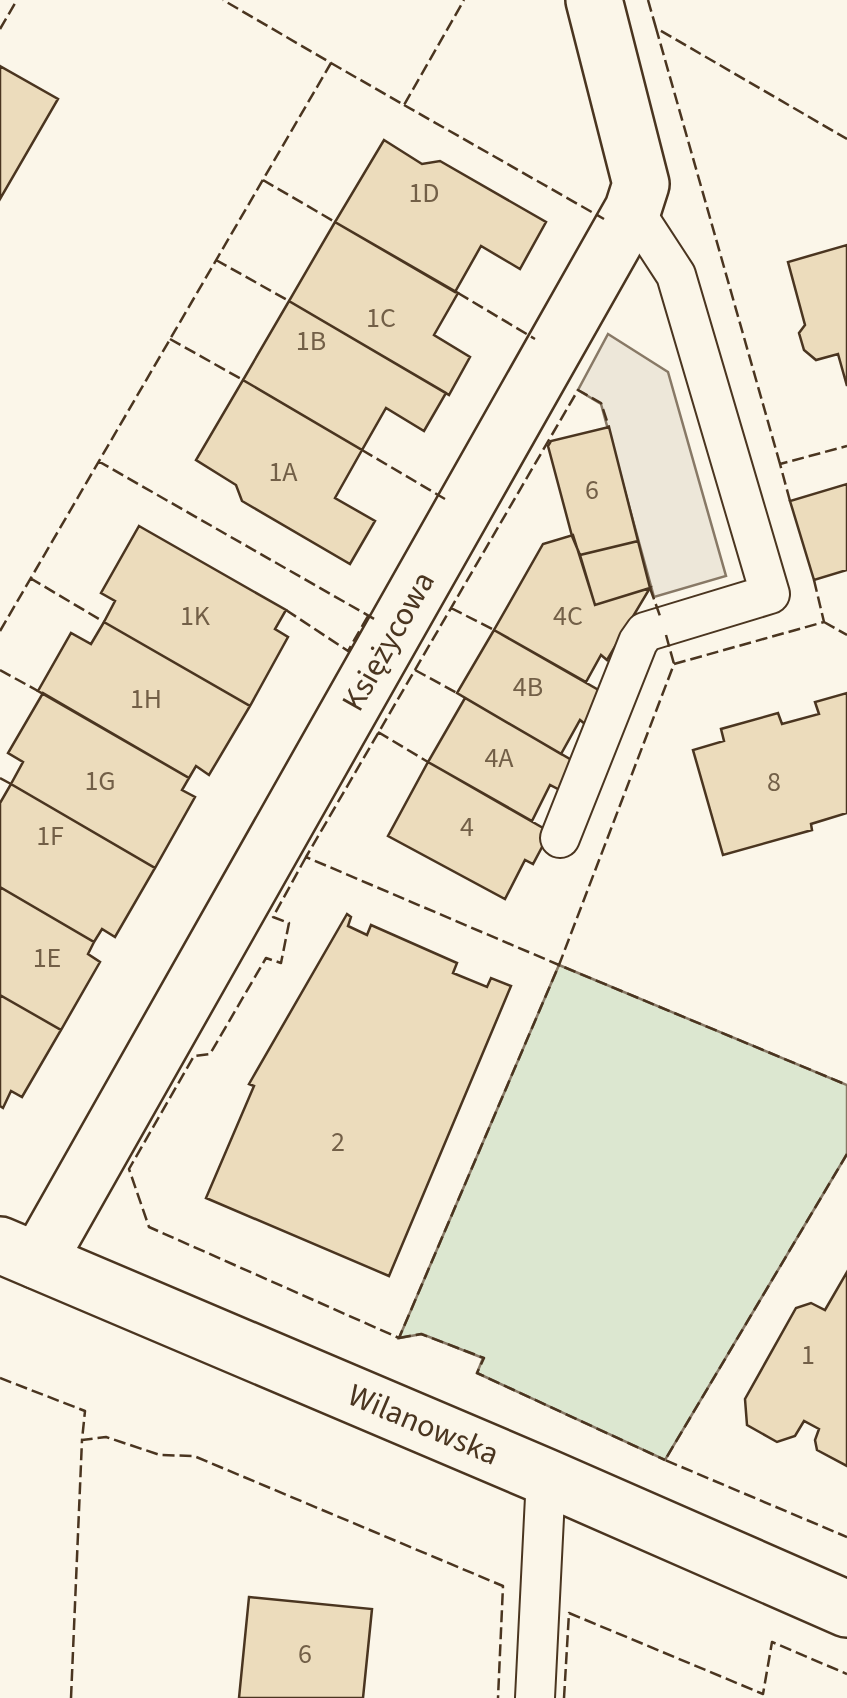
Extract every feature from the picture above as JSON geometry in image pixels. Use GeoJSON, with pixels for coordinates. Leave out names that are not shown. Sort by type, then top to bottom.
{"type":"FeatureCollection","features":[{"type":"Feature","properties":{"kind":"street","name":"Księżycowa"},"geometry":{"type":"LineString","coordinates":[[19,1253],[633,209],[641,184],[636,153],[594,0]]}},
{"type":"Feature","properties":{"kind":"street","name":"Wilanowska"},"geometry":{"type":"LineString","coordinates":[[19,1253],[847,1609]]}},
{"type":"Feature","properties":{"kind":"lane"},"geometry":{"type":"LineString","coordinates":[[560,838],[645,632],[770,594],[676,275],[633,209]]}},
{"type":"Feature","properties":{"kind":"lane"},"geometry":{"type":"LineString","coordinates":[[535,1698],[546,1477]]}},
{"type":"Feature","properties":{"kind":"green space"},"geometry":{"type":"Polygon","coordinates":[[[559,965],[847,1085],[847,1154],[665,1460],[477,1373],[483,1358],[422,1334],[399,1338],[559,965]]]}},
{"type":"Feature","properties":{"kind":"shaded area"},"geometry":{"type":"Polygon","coordinates":[[[608,334],[668,372],[726,576],[654,597],[601,404],[578,390],[608,334]]]}},
{"type":"Feature","properties":{"kind":"building"},"geometry":{"type":"Polygon","coordinates":[[[0,66],[58,99],[0,199],[0,66]]]}},
{"type":"Feature","properties":{"kind":"building"},"geometry":{"type":"Polygon","coordinates":[[[384,140],[422,164],[440,161],[546,222],[520,269],[481,246],[455,292],[335,222],[384,140]]]}},
{"type":"Feature","properties":{"kind":"building"},"geometry":{"type":"Polygon","coordinates":[[[335,222],[458,293],[434,335],[470,357],[449,395],[289,301],[335,222]]]}},
{"type":"Feature","properties":{"kind":"building"},"geometry":{"type":"Polygon","coordinates":[[[847,245],[847,386],[838,354],[816,360],[804,350],[799,333],[805,325],[788,262],[847,245]]]}},
{"type":"Feature","properties":{"kind":"building"},"geometry":{"type":"Polygon","coordinates":[[[289,301],[446,393],[424,431],[386,408],[362,450],[243,380],[289,301]]]}},
{"type":"Feature","properties":{"kind":"building"},"geometry":{"type":"Polygon","coordinates":[[[243,380],[362,450],[335,498],[375,521],[350,564],[242,501],[236,485],[196,460],[243,380]]]}},
{"type":"Feature","properties":{"kind":"building"},"geometry":{"type":"Polygon","coordinates":[[[609,427],[638,541],[580,555],[548,446],[551,441],[609,427]]]}},
{"type":"Feature","properties":{"kind":"building"},"geometry":{"type":"Polygon","coordinates":[[[847,484],[847,570],[814,580],[790,501],[847,484]]]}},
{"type":"Feature","properties":{"kind":"building"},"geometry":{"type":"Polygon","coordinates":[[[139,526],[286,610],[275,629],[288,637],[250,706],[104,622],[115,601],[101,593],[139,526]]]}},
{"type":"Feature","properties":{"kind":"building"},"geometry":{"type":"Polygon","coordinates":[[[573,535],[595,605],[650,588],[607,660],[601,655],[586,682],[494,630],[543,544],[573,535]]]}},
{"type":"Feature","properties":{"kind":"building"},"geometry":{"type":"Polygon","coordinates":[[[638,541],[650,588],[595,605],[580,555],[638,541]]]}},
{"type":"Feature","properties":{"kind":"building"},"geometry":{"type":"Polygon","coordinates":[[[104,622],[250,706],[209,775],[196,766],[189,778],[38,691],[71,633],[91,644],[104,622]]]}},
{"type":"Feature","properties":{"kind":"building"},"geometry":{"type":"Polygon","coordinates":[[[494,630],[602,692],[585,724],[580,720],[561,754],[457,693],[494,630]]]}},
{"type":"Feature","properties":{"kind":"building"},"geometry":{"type":"Polygon","coordinates":[[[43,693],[189,778],[182,790],[195,797],[155,868],[11,784],[23,762],[8,753],[43,693]]]}},
{"type":"Feature","properties":{"kind":"building"},"geometry":{"type":"Polygon","coordinates":[[[847,693],[847,813],[811,824],[812,830],[723,855],[693,750],[724,741],[721,729],[778,713],[782,724],[819,714],[815,702],[847,693]]]}},
{"type":"Feature","properties":{"kind":"building"},"geometry":{"type":"Polygon","coordinates":[[[465,698],[575,762],[560,790],[550,785],[532,821],[428,762],[465,698]]]}},
{"type":"Feature","properties":{"kind":"building"},"geometry":{"type":"Polygon","coordinates":[[[428,762],[550,832],[533,864],[525,860],[505,899],[388,836],[428,762]]]}},
{"type":"Feature","properties":{"kind":"building"},"geometry":{"type":"Polygon","coordinates":[[[11,784],[155,868],[115,937],[102,929],[94,942],[0,887],[0,803],[11,784]]]}},
{"type":"Feature","properties":{"kind":"building"},"geometry":{"type":"Polygon","coordinates":[[[0,887],[94,942],[88,954],[100,962],[61,1030],[0,995],[0,887]]]}},
{"type":"Feature","properties":{"kind":"building"},"geometry":{"type":"Polygon","coordinates":[[[347,914],[351,917],[348,926],[367,935],[371,925],[457,963],[453,973],[487,987],[491,978],[511,986],[389,1276],[206,1198],[254,1086],[249,1084],[347,914]]]}},
{"type":"Feature","properties":{"kind":"building"},"geometry":{"type":"Polygon","coordinates":[[[0,995],[61,1030],[22,1097],[11,1091],[3,1108],[0,1106],[0,995]]]}},
{"type":"Feature","properties":{"kind":"building"},"geometry":{"type":"Polygon","coordinates":[[[847,1272],[847,1466],[817,1450],[819,1429],[804,1421],[795,1436],[777,1442],[747,1425],[745,1399],[796,1308],[811,1303],[825,1310],[847,1272]]]}},
{"type":"Feature","properties":{"kind":"building"},"geometry":{"type":"Polygon","coordinates":[[[249,1597],[372,1609],[363,1698],[239,1698],[249,1597]]]}},
{"type":"Feature","properties":{"kind":"fence"},"geometry":{"type":"LineString","coordinates":[[0,29],[17,0]]}},
{"type":"Feature","properties":{"kind":"fence"},"geometry":{"type":"LineString","coordinates":[[0,631],[331,63],[223,0]]}},
{"type":"Feature","properties":{"kind":"fence"},"geometry":{"type":"LineString","coordinates":[[331,63],[404,105],[464,0]]}},
{"type":"Feature","properties":{"kind":"fence"},"geometry":{"type":"LineString","coordinates":[[648,0],[656,28]]}},
{"type":"Feature","properties":{"kind":"fence"},"geometry":{"type":"LineString","coordinates":[[780,464],[656,28],[847,139]]}},
{"type":"Feature","properties":{"kind":"fence"},"geometry":{"type":"LineString","coordinates":[[404,105],[604,219]]}},
{"type":"Feature","properties":{"kind":"fence"},"geometry":{"type":"LineString","coordinates":[[263,180],[335,222]]}},
{"type":"Feature","properties":{"kind":"fence"},"geometry":{"type":"LineString","coordinates":[[216,260],[289,301]]}},
{"type":"Feature","properties":{"kind":"fence"},"geometry":{"type":"LineString","coordinates":[[458,293],[535,339]]}},
{"type":"Feature","properties":{"kind":"fence"},"geometry":{"type":"LineString","coordinates":[[170,339],[243,380]]}},
{"type":"Feature","properties":{"kind":"fence"},"geometry":{"type":"LineString","coordinates":[[306,857],[273,917],[289,923],[281,963],[266,958],[210,1054],[194,1056],[129,1169],[149,1227],[399,1338],[559,965],[306,857],[578,390],[601,403],[609,427]]}},
{"type":"Feature","properties":{"kind":"fence"},"geometry":{"type":"LineString","coordinates":[[790,501],[780,464],[847,446]]}},
{"type":"Feature","properties":{"kind":"fence"},"geometry":{"type":"LineString","coordinates":[[362,450],[445,499]]}},
{"type":"Feature","properties":{"kind":"fence"},"geometry":{"type":"LineString","coordinates":[[98,461],[376,620]]}},
{"type":"Feature","properties":{"kind":"fence"},"geometry":{"type":"LineString","coordinates":[[30,578],[104,622]]}},
{"type":"Feature","properties":{"kind":"fence"},"geometry":{"type":"LineString","coordinates":[[814,580],[824,622],[674,664],[559,965],[847,1085]]}},
{"type":"Feature","properties":{"kind":"fence"},"geometry":{"type":"LineString","coordinates":[[650,588],[660,616]]}},
{"type":"Feature","properties":{"kind":"fence"},"geometry":{"type":"LineString","coordinates":[[451,608],[494,630]]}},
{"type":"Feature","properties":{"kind":"fence"},"geometry":{"type":"LineString","coordinates":[[286,610],[348,651],[368,616]]}},
{"type":"Feature","properties":{"kind":"fence"},"geometry":{"type":"LineString","coordinates":[[824,622],[847,635]]}},
{"type":"Feature","properties":{"kind":"fence"},"geometry":{"type":"LineString","coordinates":[[666,635],[674,664]]}},
{"type":"Feature","properties":{"kind":"fence"},"geometry":{"type":"LineString","coordinates":[[0,670],[38,691]]}},
{"type":"Feature","properties":{"kind":"fence"},"geometry":{"type":"LineString","coordinates":[[415,670],[457,693]]}},
{"type":"Feature","properties":{"kind":"fence"},"geometry":{"type":"LineString","coordinates":[[378,732],[428,762]]}},
{"type":"Feature","properties":{"kind":"fence"},"geometry":{"type":"LineString","coordinates":[[0,778],[11,784]]}},
{"type":"Feature","properties":{"kind":"fence"},"geometry":{"type":"LineString","coordinates":[[847,1154],[665,1460],[847,1537]]}},
{"type":"Feature","properties":{"kind":"fence"},"geometry":{"type":"LineString","coordinates":[[399,1338],[421,1334],[484,1358],[477,1373],[665,1460]]}},
{"type":"Feature","properties":{"kind":"fence"},"geometry":{"type":"LineString","coordinates":[[0,1378],[85,1411],[82,1440],[106,1437],[160,1455],[194,1456],[503,1586],[498,1698]]}},
{"type":"Feature","properties":{"kind":"fence"},"geometry":{"type":"LineString","coordinates":[[71,1698],[82,1440]]}},
{"type":"Feature","properties":{"kind":"fence"},"geometry":{"type":"LineString","coordinates":[[564,1698],[569,1613],[763,1694],[772,1642],[847,1674]]}}]}
